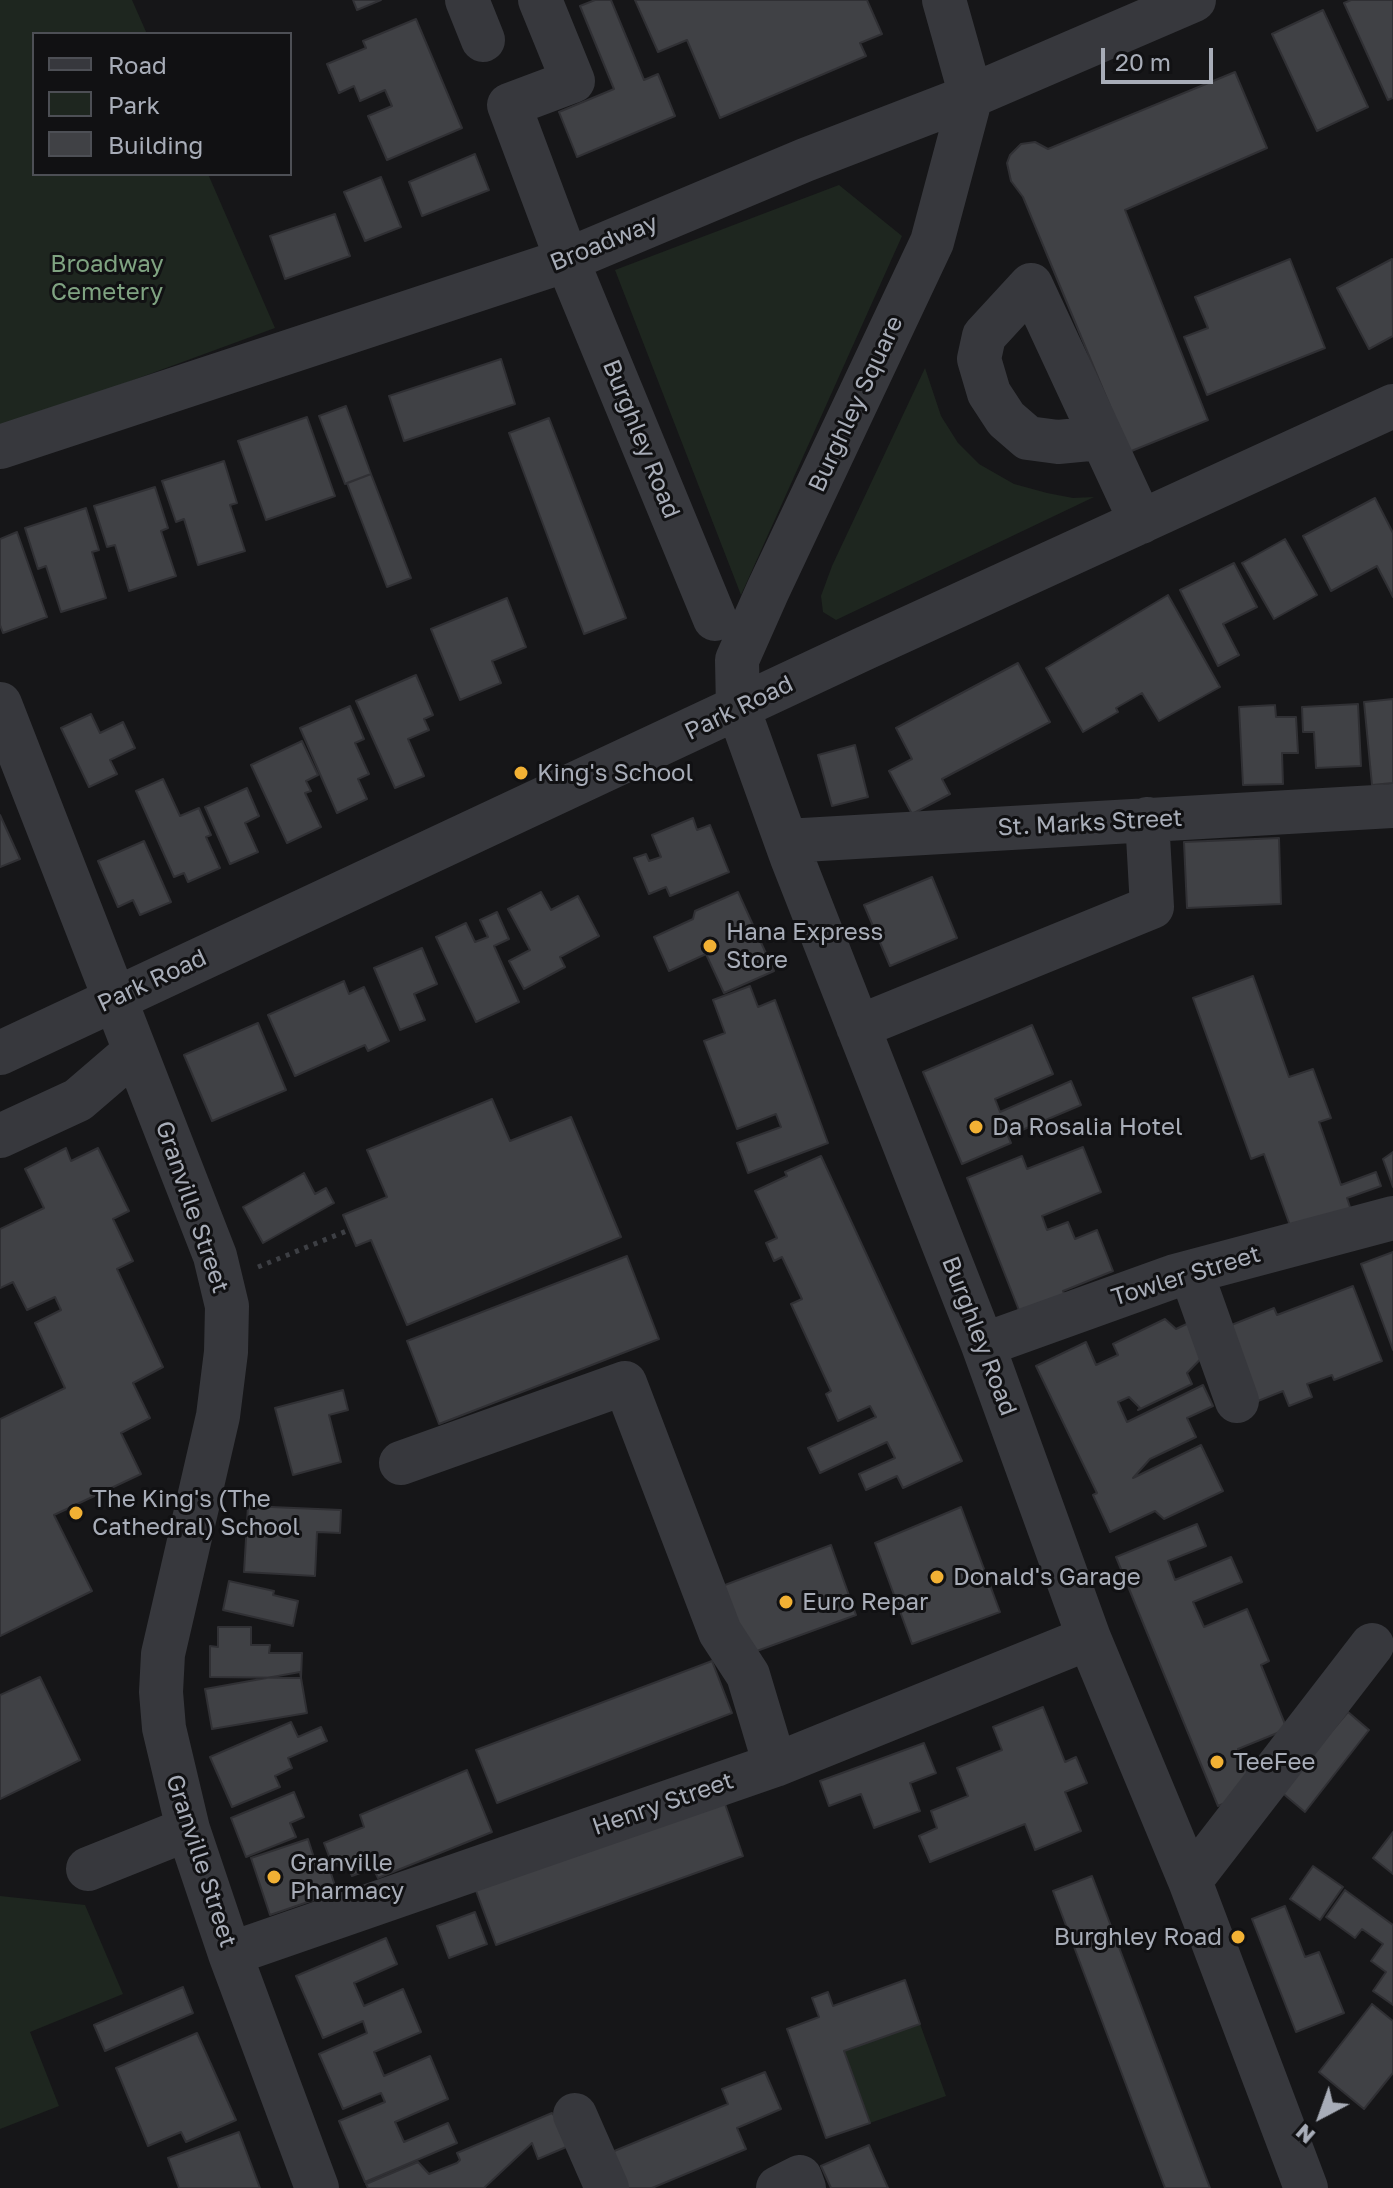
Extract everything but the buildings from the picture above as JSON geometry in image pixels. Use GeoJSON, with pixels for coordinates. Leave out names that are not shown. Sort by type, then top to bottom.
{"type":"FeatureCollection","features":[{"type":"Feature","properties":{"kind":"street"},"geometry":{"type":"LineString","coordinates":[[467,0],[483,40]]}},
{"type":"Feature","properties":{"kind":"street","name":"Burghley Road"},"geometry":{"type":"LineString","coordinates":[[540,0],[573,81],[509,105],[567,260],[715,619]]}},
{"type":"Feature","properties":{"kind":"street"},"geometry":{"type":"LineString","coordinates":[[944,0],[971,96]]}},
{"type":"Feature","properties":{"kind":"street","name":"Broadway"},"geometry":{"type":"LineString","coordinates":[[0,447],[567,260],[813,156],[971,96],[1194,0]]}},
{"type":"Feature","properties":{"kind":"street","name":"Burghley Square"},"geometry":{"type":"LineString","coordinates":[[738,708],[737,660],[932,242],[971,96]]}},
{"type":"Feature","properties":{"kind":"street","name":"Park Road"},"geometry":{"type":"LineString","coordinates":[[0,1053],[1393,406]]}},
{"type":"Feature","properties":{"kind":"street"},"geometry":{"type":"LineString","coordinates":[[1100,438],[1141,522]]}},
{"type":"Feature","properties":{"kind":"street","name":"Granville Street"},"geometry":{"type":"LineString","coordinates":[[0,704],[215,1256],[227,1306],[226,1352],[218,1416],[163,1654],[161,1692],[164,1728],[188,1829],[230,1954],[317,2188]]}},
{"type":"Feature","properties":{"kind":"street","name":"Burghley Road"},"geometry":{"type":"LineString","coordinates":[[738,708],[786,841],[983,1345],[1089,1638],[1190,1881],[1306,2188]]}},
{"type":"Feature","properties":{"kind":"street","name":"St. Marks Street"},"geometry":{"type":"LineString","coordinates":[[786,841],[1393,806]]}},
{"type":"Feature","properties":{"kind":"street"},"geometry":{"type":"LineString","coordinates":[[858,1027],[1152,907],[1147,819]]}},
{"type":"Feature","properties":{"kind":"street"},"geometry":{"type":"LineString","coordinates":[[0,1136],[78,1100],[135,1051]]}},
{"type":"Feature","properties":{"kind":"street","name":"Towler Street"},"geometry":{"type":"LineString","coordinates":[[983,1345],[1191,1272],[1393,1218]]}},
{"type":"Feature","properties":{"kind":"street"},"geometry":{"type":"LineString","coordinates":[[1191,1272],[1237,1401]]}},
{"type":"Feature","properties":{"kind":"street"},"geometry":{"type":"LineString","coordinates":[[401,1463],[625,1383],[720,1632],[748,1675],[775,1765]]}},
{"type":"Feature","properties":{"kind":"street","name":"Henry Street"},"geometry":{"type":"LineString","coordinates":[[230,1954],[775,1765],[1089,1638]]}},
{"type":"Feature","properties":{"kind":"street"},"geometry":{"type":"LineString","coordinates":[[1190,1881],[1372,1645]]}},
{"type":"Feature","properties":{"kind":"street"},"geometry":{"type":"LineString","coordinates":[[88,1869],[188,1829]]}},
{"type":"Feature","properties":{"kind":"street"},"geometry":{"type":"LineString","coordinates":[[575,2115],[607,2188]]}},
{"type":"Feature","properties":{"kind":"street"},"geometry":{"type":"LineString","coordinates":[[778,2188],[800,2177],[804,2188]]}},
{"type":"Feature","properties":{"kind":"path"},"geometry":{"type":"LineString","coordinates":[[248,1271],[349,1230]]}},
{"type":"Feature","properties":{"kind":"green space","name":"Broadway Cemetery"},"geometry":{"type":"Polygon","coordinates":[[[0,0],[132,0],[146,32],[32,32],[32,176],[209,176],[275,328],[0,429],[0,0]]]}},
{"type":"Feature","properties":{"kind":"green space"},"geometry":{"type":"Polygon","coordinates":[[[839,185],[902,236],[741,595],[615,270],[839,185]]]}},
{"type":"Feature","properties":{"kind":"green space"},"geometry":{"type":"Polygon","coordinates":[[[925,368],[941,416],[958,443],[979,464],[1014,484],[1073,498],[1094,497],[836,620],[823,612],[821,596],[832,566],[925,368]]]}},
{"type":"Feature","properties":{"kind":"green space"},"geometry":{"type":"Polygon","coordinates":[[[0,1896],[85,1905],[123,1994],[30,2032],[59,2106],[0,2129],[0,1896]]]}},
{"type":"Feature","properties":{"kind":"green space"},"geometry":{"type":"Polygon","coordinates":[[[920,2024],[946,2096],[870,2123],[844,2051],[920,2024]]]}},
{"type":"Feature","properties":{"kind":"place","name":"King's School"},"geometry":{"type":"Point","coordinates":[521,773]}},
{"type":"Feature","properties":{"kind":"place","name":"Hana Express Store"},"geometry":{"type":"Point","coordinates":[710,946]}},
{"type":"Feature","properties":{"kind":"place","name":"Da Rosalia Hotel"},"geometry":{"type":"Point","coordinates":[976,1127]}},
{"type":"Feature","properties":{"kind":"place","name":"The King's (The Cathedral) School"},"geometry":{"type":"Point","coordinates":[76,1513]}},
{"type":"Feature","properties":{"kind":"place","name":"Donald's Garage"},"geometry":{"type":"Point","coordinates":[937,1577]}},
{"type":"Feature","properties":{"kind":"place","name":"Euro Repar"},"geometry":{"type":"Point","coordinates":[786,1602]}},
{"type":"Feature","properties":{"kind":"place","name":"TeeFee"},"geometry":{"type":"Point","coordinates":[1217,1762]}},
{"type":"Feature","properties":{"kind":"place","name":"Granville Pharmacy"},"geometry":{"type":"Point","coordinates":[274,1877]}},
{"type":"Feature","properties":{"kind":"place","name":"Burghley Road"},"geometry":{"type":"Point","coordinates":[1238,1937]}}]}
